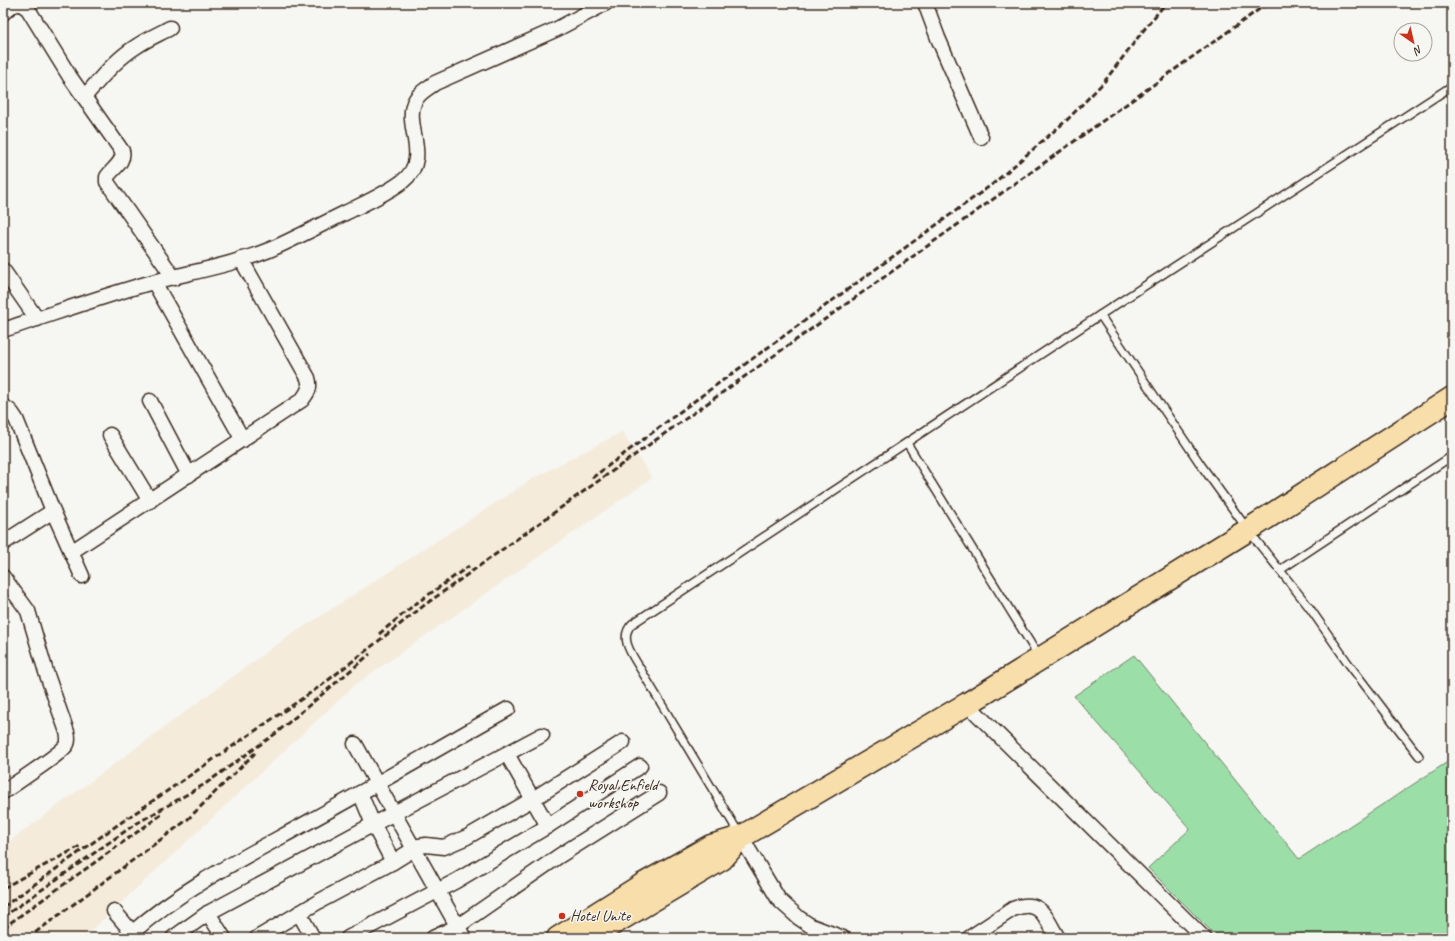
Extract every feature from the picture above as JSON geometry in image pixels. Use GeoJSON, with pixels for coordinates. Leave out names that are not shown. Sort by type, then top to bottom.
{"type":"FeatureCollection","features":[{"type":"Feature","properties":{"kind":"main road"},"geometry":{"type":"LineString","coordinates":[[558,938],[642,885],[711,846],[741,837],[967,704],[1248,530],[1452,398]]}},
{"type":"Feature","properties":{"kind":"main road"},"geometry":{"type":"LineString","coordinates":[[588,938],[722,859],[741,837]]}},
{"type":"Feature","properties":{"kind":"street"},"geometry":{"type":"LineString","coordinates":[[3,13],[11,6],[20,3],[28,9],[70,77],[85,96],[123,155],[121,161],[106,177],[109,186],[174,278]]}},
{"type":"Feature","properties":{"kind":"street"},"geometry":{"type":"LineString","coordinates":[[3,330],[154,282],[241,260],[294,239],[388,191],[411,173],[417,161],[413,107],[416,99],[422,92],[435,84],[557,29],[606,3]]}},
{"type":"Feature","properties":{"kind":"street"},"geometry":{"type":"LineString","coordinates":[[925,3],[938,38],[981,137]]}},
{"type":"Feature","properties":{"kind":"street"},"geometry":{"type":"LineString","coordinates":[[85,96],[106,72],[127,53],[138,45],[170,28]]}},
{"type":"Feature","properties":{"kind":"street"},"geometry":{"type":"LineString","coordinates":[[71,552],[244,440],[302,400],[308,392],[310,385],[308,378],[241,260]]}},
{"type":"Feature","properties":{"kind":"street"},"geometry":{"type":"LineString","coordinates":[[3,270],[37,319]]}},
{"type":"Feature","properties":{"kind":"street"},"geometry":{"type":"LineString","coordinates":[[154,282],[244,440]]}},
{"type":"Feature","properties":{"kind":"street"},"geometry":{"type":"LineString","coordinates":[[150,401],[190,475]]}},
{"type":"Feature","properties":{"kind":"street"},"geometry":{"type":"LineString","coordinates":[[3,407],[12,413],[16,419],[53,511],[82,576]]}},
{"type":"Feature","properties":{"kind":"street"},"geometry":{"type":"LineString","coordinates":[[110,435],[150,501]]}},
{"type":"Feature","properties":{"kind":"street"},"geometry":{"type":"LineString","coordinates":[[3,543],[53,511]]}},
{"type":"Feature","properties":{"kind":"street"},"geometry":{"type":"LineString","coordinates":[[3,577],[28,611],[68,739],[67,744],[58,754],[3,792]]}},
{"type":"Feature","properties":{"kind":"street"},"geometry":{"type":"LineString","coordinates":[[967,704],[1204,938]]}},
{"type":"Feature","properties":{"kind":"street"},"geometry":{"type":"LineString","coordinates":[[114,911],[135,935],[150,916],[221,869],[378,783],[508,709]]}},
{"type":"Feature","properties":{"kind":"street"},"geometry":{"type":"LineString","coordinates":[[173,938],[208,913],[542,735]]}},
{"type":"Feature","properties":{"kind":"street"},"geometry":{"type":"LineString","coordinates":[[257,938],[393,862],[415,848],[426,845],[444,847],[452,844],[533,799],[623,742]]}},
{"type":"Feature","properties":{"kind":"street"},"geometry":{"type":"LineString","coordinates":[[355,744],[415,848],[464,938]]}},
{"type":"Feature","properties":{"kind":"street"},"geometry":{"type":"LineString","coordinates":[[507,754],[548,826]]}},
{"type":"Feature","properties":{"kind":"street"},"geometry":{"type":"LineString","coordinates":[[348,938],[438,891],[548,826],[640,766]]}},
{"type":"Feature","properties":{"kind":"street"},"geometry":{"type":"LineString","coordinates":[[360,793],[373,824],[393,862]]}},
{"type":"Feature","properties":{"kind":"street"},"geometry":{"type":"LineString","coordinates":[[433,938],[458,926],[559,856],[659,793]]}},
{"type":"Feature","properties":{"kind":"street"},"geometry":{"type":"LineString","coordinates":[[741,837],[779,900],[798,918],[822,935],[842,938]]}},
{"type":"Feature","properties":{"kind":"street"},"geometry":{"type":"LineString","coordinates":[[969,938],[1013,909],[1030,905],[1039,909],[1058,938]]}},
{"type":"Feature","properties":{"kind":"street"},"geometry":{"type":"LineString","coordinates":[[208,913],[224,938]]}},
{"type":"Feature","properties":{"kind":"street"},"geometry":{"type":"LineString","coordinates":[[299,914],[313,938]]}},
{"type":"Feature","properties":{"kind":"lane"},"geometry":{"type":"LineString","coordinates":[[741,837],[641,670],[628,645],[625,636],[626,630],[641,617],[1100,315],[1452,86]]}},
{"type":"Feature","properties":{"kind":"lane"},"geometry":{"type":"LineString","coordinates":[[1100,315],[1201,465],[1248,530],[1309,607],[1352,668],[1419,756]]}},
{"type":"Feature","properties":{"kind":"lane"},"geometry":{"type":"LineString","coordinates":[[907,443],[1040,658]]}},
{"type":"Feature","properties":{"kind":"lane"},"geometry":{"type":"LineString","coordinates":[[1280,570],[1452,456]]}},
{"type":"Feature","properties":{"kind":"shaded area"},"geometry":{"type":"Polygon","coordinates":[[[622,432],[652,478],[356,684],[83,938],[3,938],[3,846],[276,645],[534,478],[622,432]]]}},
{"type":"Feature","properties":{"kind":"green space"},"geometry":{"type":"Polygon","coordinates":[[[1134,655],[1299,859],[1452,759],[1452,938],[1218,938],[1148,868],[1190,829],[1074,696],[1134,655]]]}},
{"type":"Feature","properties":{"kind":"railway"},"geometry":{"type":"LineString","coordinates":[[592,478],[693,402],[994,183],[1068,119],[1104,82],[1166,3]]}},
{"type":"Feature","properties":{"kind":"railway"},"geometry":{"type":"LineString","coordinates":[[3,907],[116,826],[322,685],[426,604],[1268,3]]}},
{"type":"Feature","properties":{"kind":"railway"},"geometry":{"type":"LineString","coordinates":[[379,634],[414,605],[469,566]]}},
{"type":"Feature","properties":{"kind":"railway"},"geometry":{"type":"LineString","coordinates":[[3,917],[134,825],[205,784],[275,734],[370,654]]}},
{"type":"Feature","properties":{"kind":"railway"},"geometry":{"type":"LineString","coordinates":[[28,938],[187,820],[255,753]]}},
{"type":"Feature","properties":{"kind":"railway"},"geometry":{"type":"LineString","coordinates":[[3,928],[161,815]]}},
{"type":"Feature","properties":{"kind":"railway"},"geometry":{"type":"LineString","coordinates":[[3,888],[82,845]]}},
{"type":"Feature","properties":{"kind":"place","name":"Royal Enfield workshop"},"geometry":{"type":"Point","coordinates":[580,794]}},
{"type":"Feature","properties":{"kind":"place","name":"Hotel Unite"},"geometry":{"type":"Point","coordinates":[562,916]}}]}
